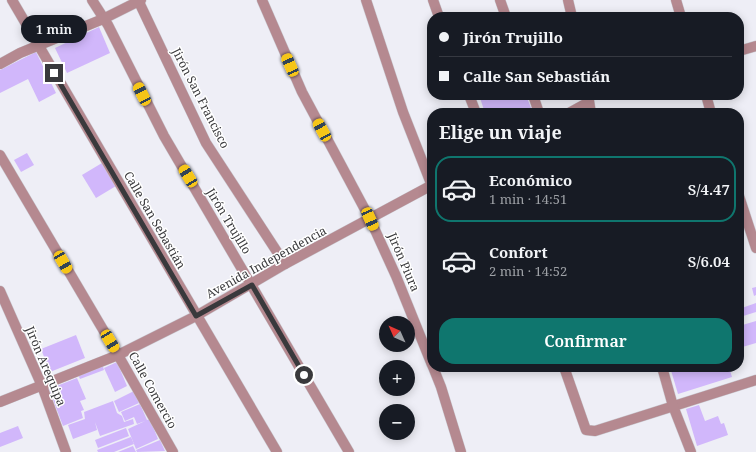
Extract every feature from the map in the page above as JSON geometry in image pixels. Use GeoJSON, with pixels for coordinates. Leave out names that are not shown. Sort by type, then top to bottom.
{"type":"FeatureCollection","features":[{"type":"Feature","properties":{"kind":"street","name":"Calle San Sebastián"},"geometry":{"type":"LineString","coordinates":[[12,0],[277,452]]}},
{"type":"Feature","properties":{"kind":"street","name":"Jirón Trujillo"},"geometry":{"type":"LineString","coordinates":[[92,0],[108,26],[164,136],[349,452]]}},
{"type":"Feature","properties":{"kind":"street"},"geometry":{"type":"LineString","coordinates":[[0,64],[38,46],[103,19],[139,0]]}},
{"type":"Feature","properties":{"kind":"street","name":"Jirón San Francisco"},"geometry":{"type":"LineString","coordinates":[[139,0],[206,143],[285,264]]}},
{"type":"Feature","properties":{"kind":"street","name":"Jirón Piura"},"geometry":{"type":"LineString","coordinates":[[262,0],[302,92],[370,219],[396,276],[427,354]]}},
{"type":"Feature","properties":{"kind":"street"},"geometry":{"type":"LineString","coordinates":[[366,0],[403,112],[427,172]]}},
{"type":"Feature","properties":{"kind":"street"},"geometry":{"type":"LineString","coordinates":[[433,0],[437,12]]}},
{"type":"Feature","properties":{"kind":"street"},"geometry":{"type":"LineString","coordinates":[[500,0],[504,12]]}},
{"type":"Feature","properties":{"kind":"street"},"geometry":{"type":"LineString","coordinates":[[568,0],[571,12]]}},
{"type":"Feature","properties":{"kind":"street"},"geometry":{"type":"LineString","coordinates":[[676,0],[680,12]]}},
{"type":"Feature","properties":{"kind":"street"},"geometry":{"type":"LineString","coordinates":[[744,49],[756,46]]}},
{"type":"Feature","properties":{"kind":"street"},"geometry":{"type":"LineString","coordinates":[[575,108],[585,100]]}},
{"type":"Feature","properties":{"kind":"street","name":"Calle Comercio"},"geometry":{"type":"LineString","coordinates":[[0,155],[118,355],[173,452]]}},
{"type":"Feature","properties":{"kind":"street","name":"Avenida Independencia"},"geometry":{"type":"LineString","coordinates":[[0,402],[118,355],[196,316],[252,285],[285,264],[370,219],[427,184]]}},
{"type":"Feature","properties":{"kind":"street"},"geometry":{"type":"LineString","coordinates":[[744,211],[756,248]]}},
{"type":"Feature","properties":{"kind":"street","name":"Jirón Arequipa"},"geometry":{"type":"LineString","coordinates":[[0,291],[42,386],[66,452]]}},
{"type":"Feature","properties":{"kind":"street","name":"Jirón Piura"},"geometry":{"type":"LineString","coordinates":[[435,372],[441,387],[461,452]]}},
{"type":"Feature","properties":{"kind":"street"},"geometry":{"type":"LineString","coordinates":[[566,372],[586,430],[595,431],[756,380]]}},
{"type":"Feature","properties":{"kind":"street"},"geometry":{"type":"LineString","coordinates":[[663,372],[673,406],[691,452]]}},
{"type":"Feature","properties":{"kind":"building"},"geometry":{"type":"Polygon","coordinates":[[[99,27],[110,53],[67,73],[55,48],[99,27]]]}},
{"type":"Feature","properties":{"kind":"building"},"geometry":{"type":"Polygon","coordinates":[[[36,52],[56,93],[39,102],[28,79],[0,93],[0,70],[36,52]]]}},
{"type":"Feature","properties":{"kind":"building"},"geometry":{"type":"Polygon","coordinates":[[[481,100],[528,100],[531,108],[483,108],[481,100]]]}},
{"type":"Feature","properties":{"kind":"building"},"geometry":{"type":"Polygon","coordinates":[[[27,153],[34,165],[21,172],[14,160],[27,153]]]}},
{"type":"Feature","properties":{"kind":"building"},"geometry":{"type":"Polygon","coordinates":[[[102,163],[116,186],[96,198],[82,175],[102,163]]]}},
{"type":"Feature","properties":{"kind":"building"},"geometry":{"type":"Polygon","coordinates":[[[756,287],[756,295],[754,296],[752,288],[756,287]]]}},
{"type":"Feature","properties":{"kind":"building"},"geometry":{"type":"Polygon","coordinates":[[[756,303],[756,312],[744,316],[744,307],[756,303]]]}},
{"type":"Feature","properties":{"kind":"building"},"geometry":{"type":"Polygon","coordinates":[[[756,321],[756,343],[744,347],[744,325],[756,321]]]}},
{"type":"Feature","properties":{"kind":"building"},"geometry":{"type":"Polygon","coordinates":[[[76,335],[85,358],[50,372],[41,349],[76,335]]]}},
{"type":"Feature","properties":{"kind":"building"},"geometry":{"type":"Polygon","coordinates":[[[117,362],[127,386],[115,392],[104,368],[117,362]]]}},
{"type":"Feature","properties":{"kind":"building"},"geometry":{"type":"Polygon","coordinates":[[[102,363],[104,370],[80,379],[77,372],[102,363]]]}},
{"type":"Feature","properties":{"kind":"building"},"geometry":{"type":"Polygon","coordinates":[[[671,372],[730,372],[732,377],[678,394],[671,372]]]}},
{"type":"Feature","properties":{"kind":"building"},"geometry":{"type":"Polygon","coordinates":[[[77,378],[86,399],[80,401],[84,410],[81,411],[83,418],[63,426],[49,389],[77,378]]]}},
{"type":"Feature","properties":{"kind":"building"},"geometry":{"type":"Polygon","coordinates":[[[134,391],[139,403],[119,412],[114,401],[134,391]]]}},
{"type":"Feature","properties":{"kind":"building"},"geometry":{"type":"Polygon","coordinates":[[[113,401],[117,413],[122,416],[124,422],[133,419],[134,424],[100,436],[95,422],[97,430],[73,439],[68,425],[85,419],[84,412],[113,401]]]}},
{"type":"Feature","properties":{"kind":"building"},"geometry":{"type":"Polygon","coordinates":[[[140,404],[147,420],[150,419],[158,439],[136,449],[128,429],[145,421],[137,424],[134,417],[125,421],[121,412],[140,404]]]}},
{"type":"Feature","properties":{"kind":"building"},"geometry":{"type":"Polygon","coordinates":[[[699,405],[705,421],[718,416],[721,424],[724,423],[728,435],[697,446],[686,409],[699,405]]]}},
{"type":"Feature","properties":{"kind":"building"},"geometry":{"type":"Polygon","coordinates":[[[18,426],[23,438],[0,447],[0,433],[18,426]]]}},
{"type":"Feature","properties":{"kind":"building"},"geometry":{"type":"Polygon","coordinates":[[[126,428],[129,436],[98,448],[95,440],[126,428]]]}},
{"type":"Feature","properties":{"kind":"building"},"geometry":{"type":"Polygon","coordinates":[[[131,437],[134,444],[114,452],[98,452],[97,450],[131,437]]]}},
{"type":"Feature","properties":{"kind":"building"},"geometry":{"type":"Polygon","coordinates":[[[160,440],[165,451],[137,452],[136,450],[160,440]]]}},
{"type":"Feature","properties":{"kind":"building"},"geometry":{"type":"Polygon","coordinates":[[[133,446],[136,452],[118,452],[133,446]]]}},
{"type":"Feature","properties":{"kind":"route"},"geometry":{"type":"LineString","coordinates":[[54,73],[196,316],[252,285],[304,375]]}}]}
